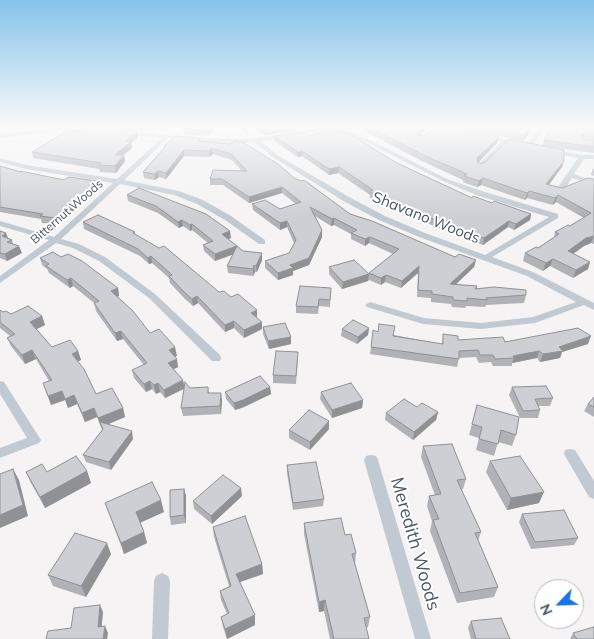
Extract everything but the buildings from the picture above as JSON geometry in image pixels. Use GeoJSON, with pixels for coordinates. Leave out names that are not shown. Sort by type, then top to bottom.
{"type":"FeatureCollection","features":[{"type":"Feature","properties":{"kind":"street","name":"Bitternut Woods"},"geometry":{"type":"LineString","coordinates":[[0,280],[56,239],[146,156]]}},
{"type":"Feature","properties":{"kind":"street","name":"Shavano Woods"},"geometry":{"type":"LineString","coordinates":[[275,156],[382,218],[422,235],[530,274],[589,304]]}},
{"type":"Feature","properties":{"kind":"street"},"geometry":{"type":"LineString","coordinates":[[397,156],[445,180],[510,204],[555,216],[487,257]]}},
{"type":"Feature","properties":{"kind":"street"},"geometry":{"type":"LineString","coordinates":[[479,167],[491,156]]}},
{"type":"Feature","properties":{"kind":"street"},"geometry":{"type":"LineString","coordinates":[[576,156],[594,157]]}},
{"type":"Feature","properties":{"kind":"street"},"geometry":{"type":"LineString","coordinates":[[560,190],[582,157]]}},
{"type":"Feature","properties":{"kind":"street"},"geometry":{"type":"LineString","coordinates":[[0,160],[26,167],[153,188],[200,202],[228,218],[262,242]]}},
{"type":"Feature","properties":{"kind":"street"},"geometry":{"type":"LineString","coordinates":[[570,175],[594,183]]}},
{"type":"Feature","properties":{"kind":"street"},"geometry":{"type":"LineString","coordinates":[[200,202],[212,197]]}},
{"type":"Feature","properties":{"kind":"street"},"geometry":{"type":"LineString","coordinates":[[0,223],[76,246],[102,259],[125,274],[152,296],[216,358]]}},
{"type":"Feature","properties":{"kind":"street"},"geometry":{"type":"LineString","coordinates":[[370,305],[423,321],[481,326],[535,320],[589,304]]}},
{"type":"Feature","properties":{"kind":"street"},"geometry":{"type":"LineString","coordinates":[[0,385],[35,440],[0,453]]}},
{"type":"Feature","properties":{"kind":"street"},"geometry":{"type":"LineString","coordinates":[[570,454],[594,493]]}},
{"type":"Feature","properties":{"kind":"street","name":"Meredith Woods"},"geometry":{"type":"LineString","coordinates":[[371,460],[423,639]]}},
{"type":"Feature","properties":{"kind":"street"},"geometry":{"type":"LineString","coordinates":[[160,639],[162,581]]}}]}
